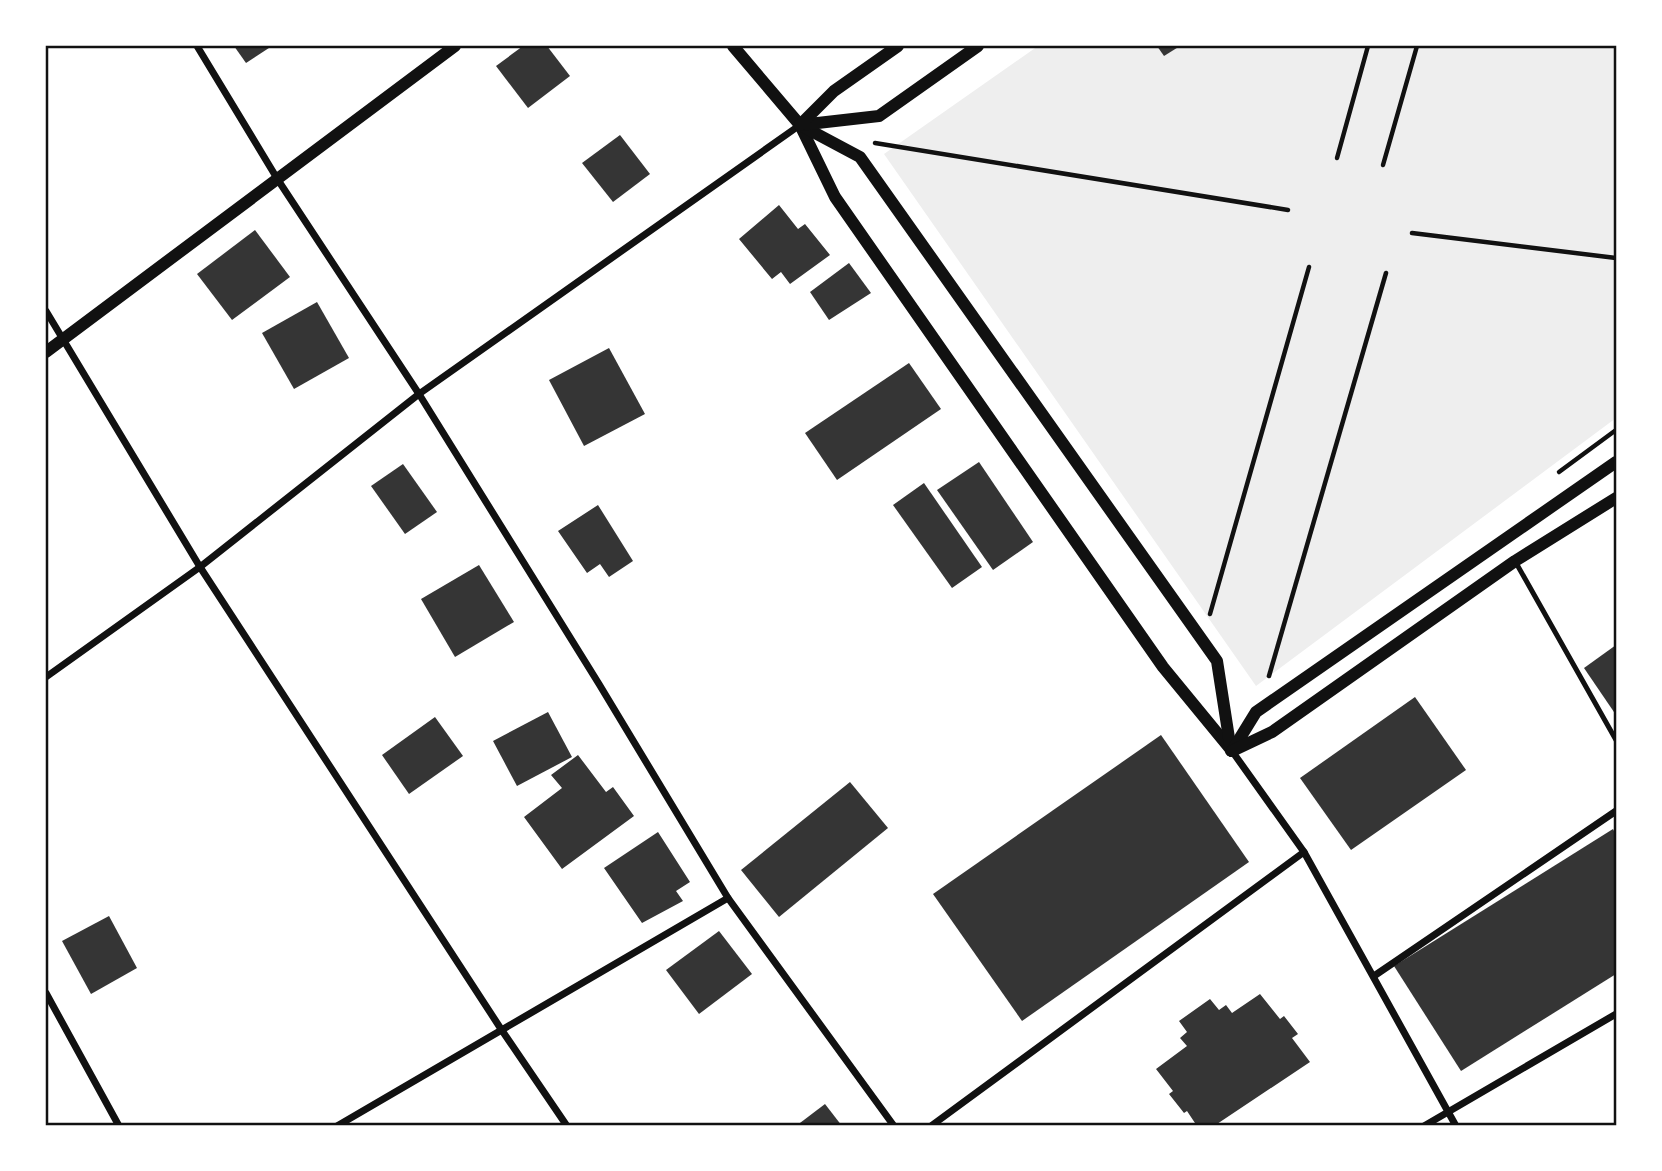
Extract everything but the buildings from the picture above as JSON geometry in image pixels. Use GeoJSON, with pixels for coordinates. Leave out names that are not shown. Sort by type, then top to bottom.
{"type":"FeatureCollection","features":[{"type":"Feature","properties":{"kind":"street"},"geometry":{"type":"LineString","coordinates":[[197,46],[278,180],[419,394],[728,898],[894,1125]]}},
{"type":"Feature","properties":{"kind":"street"},"geometry":{"type":"LineString","coordinates":[[46,352],[455,46]]}},
{"type":"Feature","properties":{"kind":"street"},"geometry":{"type":"LineString","coordinates":[[733,46],[800,125],[835,197],[1163,667],[1231,751],[1304,852],[1456,1125]]}},
{"type":"Feature","properties":{"kind":"street"},"geometry":{"type":"LineString","coordinates":[[46,677],[200,567],[419,394],[800,125],[834,91],[898,46]]}},
{"type":"Feature","properties":{"kind":"street"},"geometry":{"type":"LineString","coordinates":[[800,125],[879,116],[978,46]]}},
{"type":"Feature","properties":{"kind":"street"},"geometry":{"type":"LineString","coordinates":[[800,125],[860,157],[1217,661],[1231,751]]}},
{"type":"Feature","properties":{"kind":"street"},"geometry":{"type":"LineString","coordinates":[[46,311],[200,567],[501,1029],[567,1125]]}},
{"type":"Feature","properties":{"kind":"street"},"geometry":{"type":"LineString","coordinates":[[1231,751],[1256,712],[1616,462]]}},
{"type":"Feature","properties":{"kind":"street"},"geometry":{"type":"LineString","coordinates":[[1231,751],[1272,732],[1515,561],[1616,498]]}},
{"type":"Feature","properties":{"kind":"street"},"geometry":{"type":"LineString","coordinates":[[1374,976],[1616,811]]}},
{"type":"Feature","properties":{"kind":"street"},"geometry":{"type":"LineString","coordinates":[[931,1125],[1304,852]]}},
{"type":"Feature","properties":{"kind":"street"},"geometry":{"type":"LineString","coordinates":[[337,1125],[728,898]]}},
{"type":"Feature","properties":{"kind":"street"},"geometry":{"type":"LineString","coordinates":[[46,993],[119,1125]]}},
{"type":"Feature","properties":{"kind":"street"},"geometry":{"type":"LineString","coordinates":[[1424,1125],[1616,1014]]}},
{"type":"Feature","properties":{"kind":"lane"},"geometry":{"type":"LineString","coordinates":[[1515,561],[1616,740]]}},
{"type":"Feature","properties":{"kind":"path"},"geometry":{"type":"LineString","coordinates":[[1337,158],[1368,46]]}},
{"type":"Feature","properties":{"kind":"path"},"geometry":{"type":"LineString","coordinates":[[1383,165],[1417,46]]}},
{"type":"Feature","properties":{"kind":"path"},"geometry":{"type":"LineString","coordinates":[[876,153],[868,141],[1288,210]]}},
{"type":"Feature","properties":{"kind":"path"},"geometry":{"type":"LineString","coordinates":[[1412,233],[1616,258]]}},
{"type":"Feature","properties":{"kind":"path"},"geometry":{"type":"LineString","coordinates":[[1210,615],[1309,267]]}},
{"type":"Feature","properties":{"kind":"path"},"geometry":{"type":"LineString","coordinates":[[1279,675],[1267,683],[1386,273]]}},
{"type":"Feature","properties":{"kind":"path"},"geometry":{"type":"LineString","coordinates":[[1549,479],[1616,430]]}},
{"type":"Feature","properties":{"kind":"shaded area"},"geometry":{"type":"Polygon","coordinates":[[[1038,46],[1616,46],[1616,418],[1256,686],[884,154],[1038,46]]]}}]}
